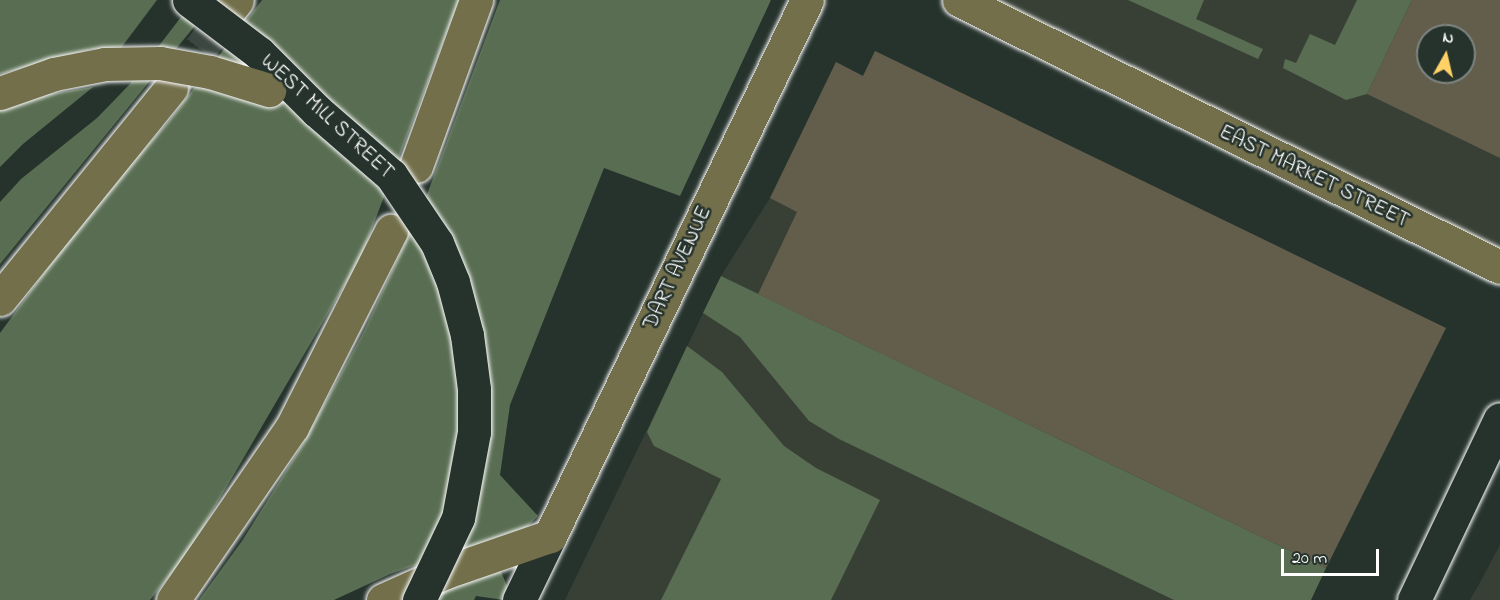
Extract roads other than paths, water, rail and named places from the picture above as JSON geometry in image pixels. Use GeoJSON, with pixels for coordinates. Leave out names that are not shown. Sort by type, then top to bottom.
{"type":"FeatureCollection","features":[{"type":"Feature","properties":{"kind":"main road"},"geometry":{"type":"LineString","coordinates":[[416,166],[476,0]]}},
{"type":"Feature","properties":{"kind":"main road","name":"DART AVENUE"},"geometry":{"type":"LineString","coordinates":[[550,536],[807,0]]}},
{"type":"Feature","properties":{"kind":"main road","name":"EAST MARKET STREET"},"geometry":{"type":"LineString","coordinates":[[959,0],[1128,86],[1500,267]]}},
{"type":"Feature","properties":{"kind":"main road"},"geometry":{"type":"LineString","coordinates":[[0,93],[54,74],[105,64],[160,63],[210,72],[317,111]]}},
{"type":"Feature","properties":{"kind":"main road"},"geometry":{"type":"LineString","coordinates":[[0,299],[171,88]]}},
{"type":"Feature","properties":{"kind":"main road"},"geometry":{"type":"LineString","coordinates":[[173,600],[292,427],[391,231]]}},
{"type":"Feature","properties":{"kind":"main road"},"geometry":{"type":"LineString","coordinates":[[383,600],[446,572],[550,536]]}},
{"type":"Feature","properties":{"kind":"street","name":"WEST MILL STREET"},"geometry":{"type":"LineString","coordinates":[[189,0],[259,53],[317,111],[365,149],[412,204],[441,252],[467,335],[474,389],[469,475],[458,518],[419,600]]}},
{"type":"Feature","properties":{"kind":"street"},"geometry":{"type":"LineString","coordinates":[[1414,600],[1500,419]]}},
{"type":"Feature","properties":{"kind":"street","name":"DART AVENUE"},"geometry":{"type":"LineString","coordinates":[[519,600],[550,536]]}},
{"type":"Feature","properties":{"kind":"tunnel"},"geometry":{"type":"LineString","coordinates":[[171,88],[230,9]]}}]}
